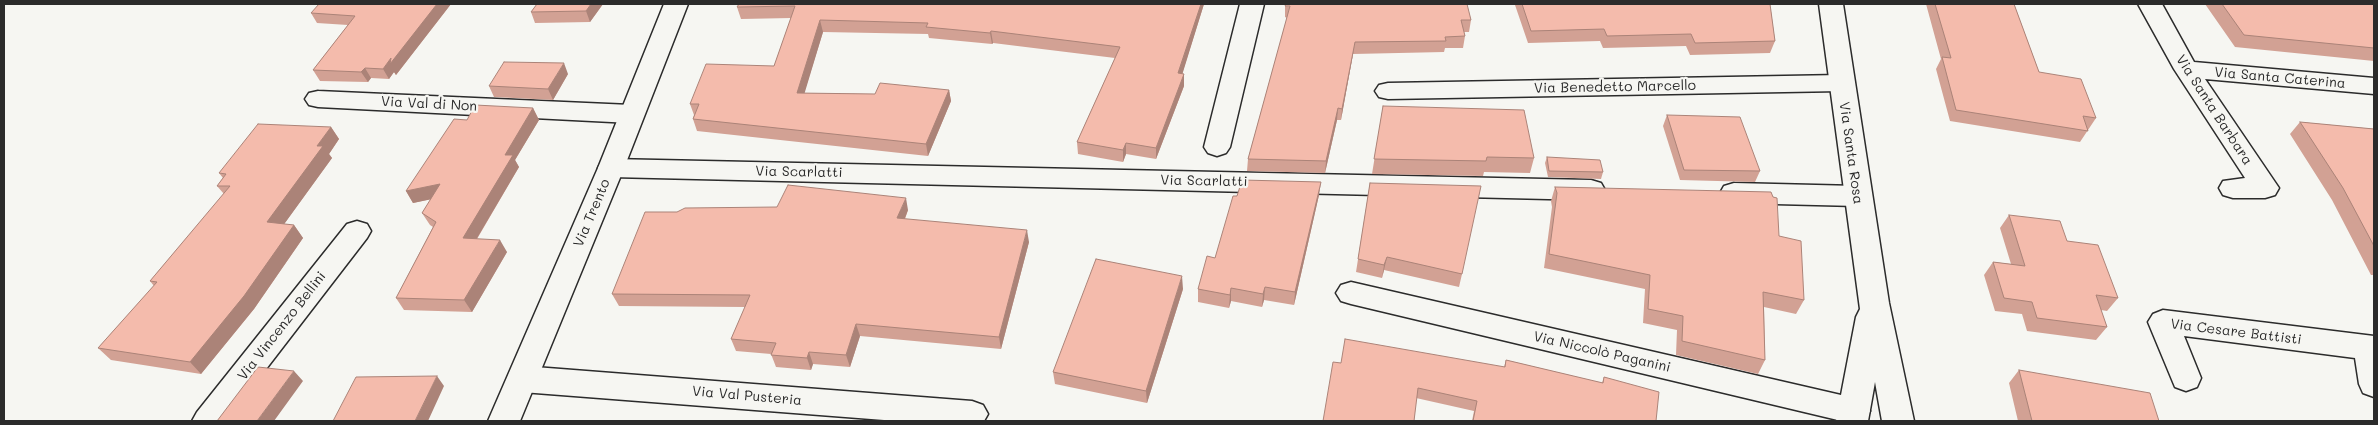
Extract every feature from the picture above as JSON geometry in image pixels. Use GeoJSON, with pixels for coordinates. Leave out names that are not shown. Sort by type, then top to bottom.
{"type":"FeatureCollection","features":[{"type":"Feature","properties":{"kind":"street","name":"Via Trento"},"geometry":{"type":"LineString","coordinates":[[504,421],[611,168],[676,4]]}},
{"type":"Feature","properties":{"kind":"street"},"geometry":{"type":"LineString","coordinates":[[1218,147],[1252,4]]}},
{"type":"Feature","properties":{"kind":"street","name":"Via Santa Rosa"},"geometry":{"type":"LineString","coordinates":[[1831,4],[1857,196],[1874,303],[1898,421]]}},
{"type":"Feature","properties":{"kind":"street","name":"Via Santa Barbara"},"geometry":{"type":"LineString","coordinates":[[2150,4],[2186,69],[2265,188],[2233,188]]}},
{"type":"Feature","properties":{"kind":"street","name":"Via Santa Caterina"},"geometry":{"type":"LineString","coordinates":[[2186,69],[2374,86]]}},
{"type":"Feature","properties":{"kind":"street","name":"Via Benedetto Marcello"},"geometry":{"type":"LineString","coordinates":[[1388,91],[1841,83]]}},
{"type":"Feature","properties":{"kind":"street","name":"Via Val di Non"},"geometry":{"type":"LineString","coordinates":[[318,99],[631,114]]}},
{"type":"Feature","properties":{"kind":"street","name":"Via Scarlatti"},"geometry":{"type":"LineString","coordinates":[[611,168],[1616,190]]}},
{"type":"Feature","properties":{"kind":"street"},"geometry":{"type":"LineString","coordinates":[[1705,192],[1857,196]]}},
{"type":"Feature","properties":{"kind":"street","name":"Via Vincenzo Bellini"},"geometry":{"type":"LineString","coordinates":[[208,421],[357,231]]}},
{"type":"Feature","properties":{"kind":"street","name":"Via Niccolò Paganini"},"geometry":{"type":"LineString","coordinates":[[1351,293],[1853,416]]}},
{"type":"Feature","properties":{"kind":"street","name":"Via Santa Rosa"},"geometry":{"type":"LineString","coordinates":[[1853,416],[1874,303]]}},
{"type":"Feature","properties":{"kind":"street","name":"Via Cesare Battisti"},"geometry":{"type":"LineString","coordinates":[[2186,378],[2163,322],[2372,348],[2374,384]]}},
{"type":"Feature","properties":{"kind":"street","name":"Via Val Pusteria"},"geometry":{"type":"LineString","coordinates":[[522,379],[972,414]]}},
{"type":"Feature","properties":{"kind":"building"},"geometry":{"type":"Polygon","coordinates":[[[319,4],[437,4],[390,64],[391,58],[383,69],[365,68],[361,72],[313,70],[355,16],[311,13],[319,4]]]}},
{"type":"Feature","properties":{"kind":"building"},"geometry":{"type":"Polygon","coordinates":[[[537,4],[591,4],[586,11],[531,12],[537,4]]]}},
{"type":"Feature","properties":{"kind":"building"},"geometry":{"type":"Polygon","coordinates":[[[739,4],[1201,4],[1178,73],[1184,74],[1156,148],[1126,143],[1123,150],[1077,142],[1120,47],[991,31],[990,33],[926,27],[928,23],[820,20],[797,93],[875,94],[880,83],[949,90],[926,144],[693,119],[699,104],[690,104],[706,64],[774,66],[795,6],[737,7],[739,4]]]}},
{"type":"Feature","properties":{"kind":"building"},"geometry":{"type":"Polygon","coordinates":[[[1286,4],[1467,4],[1471,20],[1461,20],[1465,36],[1445,37],[1446,41],[1355,42],[1342,109],[1338,108],[1326,161],[1248,159],[1290,6],[1285,6],[1286,4]]]}},
{"type":"Feature","properties":{"kind":"building"},"geometry":{"type":"Polygon","coordinates":[[[1522,4],[1770,4],[1775,41],[1695,43],[1691,34],[1607,36],[1604,29],[1531,31],[1522,4]]]}},
{"type":"Feature","properties":{"kind":"building"},"geometry":{"type":"Polygon","coordinates":[[[1935,4],[2014,4],[2039,72],[2081,79],[2096,118],[2083,116],[2088,131],[1956,110],[1942,57],[1951,58],[1935,4]]]}},
{"type":"Feature","properties":{"kind":"building"},"geometry":{"type":"Polygon","coordinates":[[[2222,4],[2374,4],[2374,48],[2244,35],[2222,4]]]}},
{"type":"Feature","properties":{"kind":"building"},"geometry":{"type":"Polygon","coordinates":[[[504,62],[564,63],[548,89],[489,86],[504,62]]]}},
{"type":"Feature","properties":{"kind":"building"},"geometry":{"type":"Polygon","coordinates":[[[475,105],[533,108],[505,155],[513,155],[463,238],[500,240],[464,300],[396,298],[436,222],[422,213],[440,184],[406,191],[454,119],[467,120],[475,105]]]}},
{"type":"Feature","properties":{"kind":"building"},"geometry":{"type":"Polygon","coordinates":[[[1383,106],[1524,110],[1534,158],[1487,157],[1486,161],[1374,159],[1383,106]]]}},
{"type":"Feature","properties":{"kind":"building"},"geometry":{"type":"Polygon","coordinates":[[[1667,115],[1740,117],[1760,171],[1684,170],[1667,115]]]}},
{"type":"Feature","properties":{"kind":"building"},"geometry":{"type":"Polygon","coordinates":[[[2300,122],[2374,129],[2374,246],[2343,188],[2300,122]]]}},
{"type":"Feature","properties":{"kind":"building"},"geometry":{"type":"Polygon","coordinates":[[[258,124],[331,127],[317,146],[323,146],[267,222],[294,225],[244,296],[190,362],[98,348],[157,282],[150,281],[230,186],[217,186],[226,174],[219,173],[258,124]]]}},
{"type":"Feature","properties":{"kind":"building"},"geometry":{"type":"Polygon","coordinates":[[[1547,157],[1600,160],[1603,172],[1549,171],[1547,157]]]}},
{"type":"Feature","properties":{"kind":"building"},"geometry":{"type":"Polygon","coordinates":[[[1242,180],[1321,182],[1295,292],[1265,287],[1263,294],[1231,288],[1230,295],[1198,289],[1207,256],[1215,258],[1233,196],[1237,196],[1242,180]]]}},
{"type":"Feature","properties":{"kind":"building"},"geometry":{"type":"Polygon","coordinates":[[[1370,183],[1481,186],[1462,274],[1387,257],[1384,265],[1358,259],[1370,183]]]}},
{"type":"Feature","properties":{"kind":"building"},"geometry":{"type":"Polygon","coordinates":[[[788,185],[906,198],[897,218],[1027,230],[999,337],[856,324],[846,355],[809,352],[807,358],[771,355],[776,343],[731,339],[750,295],[612,294],[645,212],[677,212],[685,208],[777,207],[788,185]]]}},
{"type":"Feature","properties":{"kind":"building"},"geometry":{"type":"Polygon","coordinates":[[[1555,187],[1771,192],[1773,197],[1777,198],[1779,236],[1801,241],[1804,300],[1763,292],[1765,360],[1682,341],[1683,316],[1648,309],[1650,275],[1549,254],[1557,193],[1555,187]]]}},
{"type":"Feature","properties":{"kind":"building"},"geometry":{"type":"Polygon","coordinates":[[[2009,215],[2060,221],[2067,241],[2098,245],[2118,298],[2096,295],[2107,327],[2037,318],[2032,302],[2004,298],[1993,262],[2025,266],[2009,215]]]}},
{"type":"Feature","properties":{"kind":"building"},"geometry":{"type":"Polygon","coordinates":[[[1096,259],[1182,276],[1146,391],[1053,372],[1096,259]]]}},
{"type":"Feature","properties":{"kind":"building"},"geometry":{"type":"Polygon","coordinates":[[[1345,339],[1505,367],[1506,360],[1603,383],[1604,377],[1659,392],[1656,421],[1473,421],[1477,401],[1418,388],[1414,421],[1323,421],[1333,362],[1341,363],[1345,339]]]}},
{"type":"Feature","properties":{"kind":"building"},"geometry":{"type":"Polygon","coordinates":[[[258,367],[294,371],[257,421],[217,421],[258,367]]]}},
{"type":"Feature","properties":{"kind":"building"},"geometry":{"type":"Polygon","coordinates":[[[2019,370],[2150,393],[2159,421],[2032,421],[2019,370]]]}},
{"type":"Feature","properties":{"kind":"building"},"geometry":{"type":"Polygon","coordinates":[[[437,376],[415,421],[333,421],[356,377],[437,376]]]}}]}
